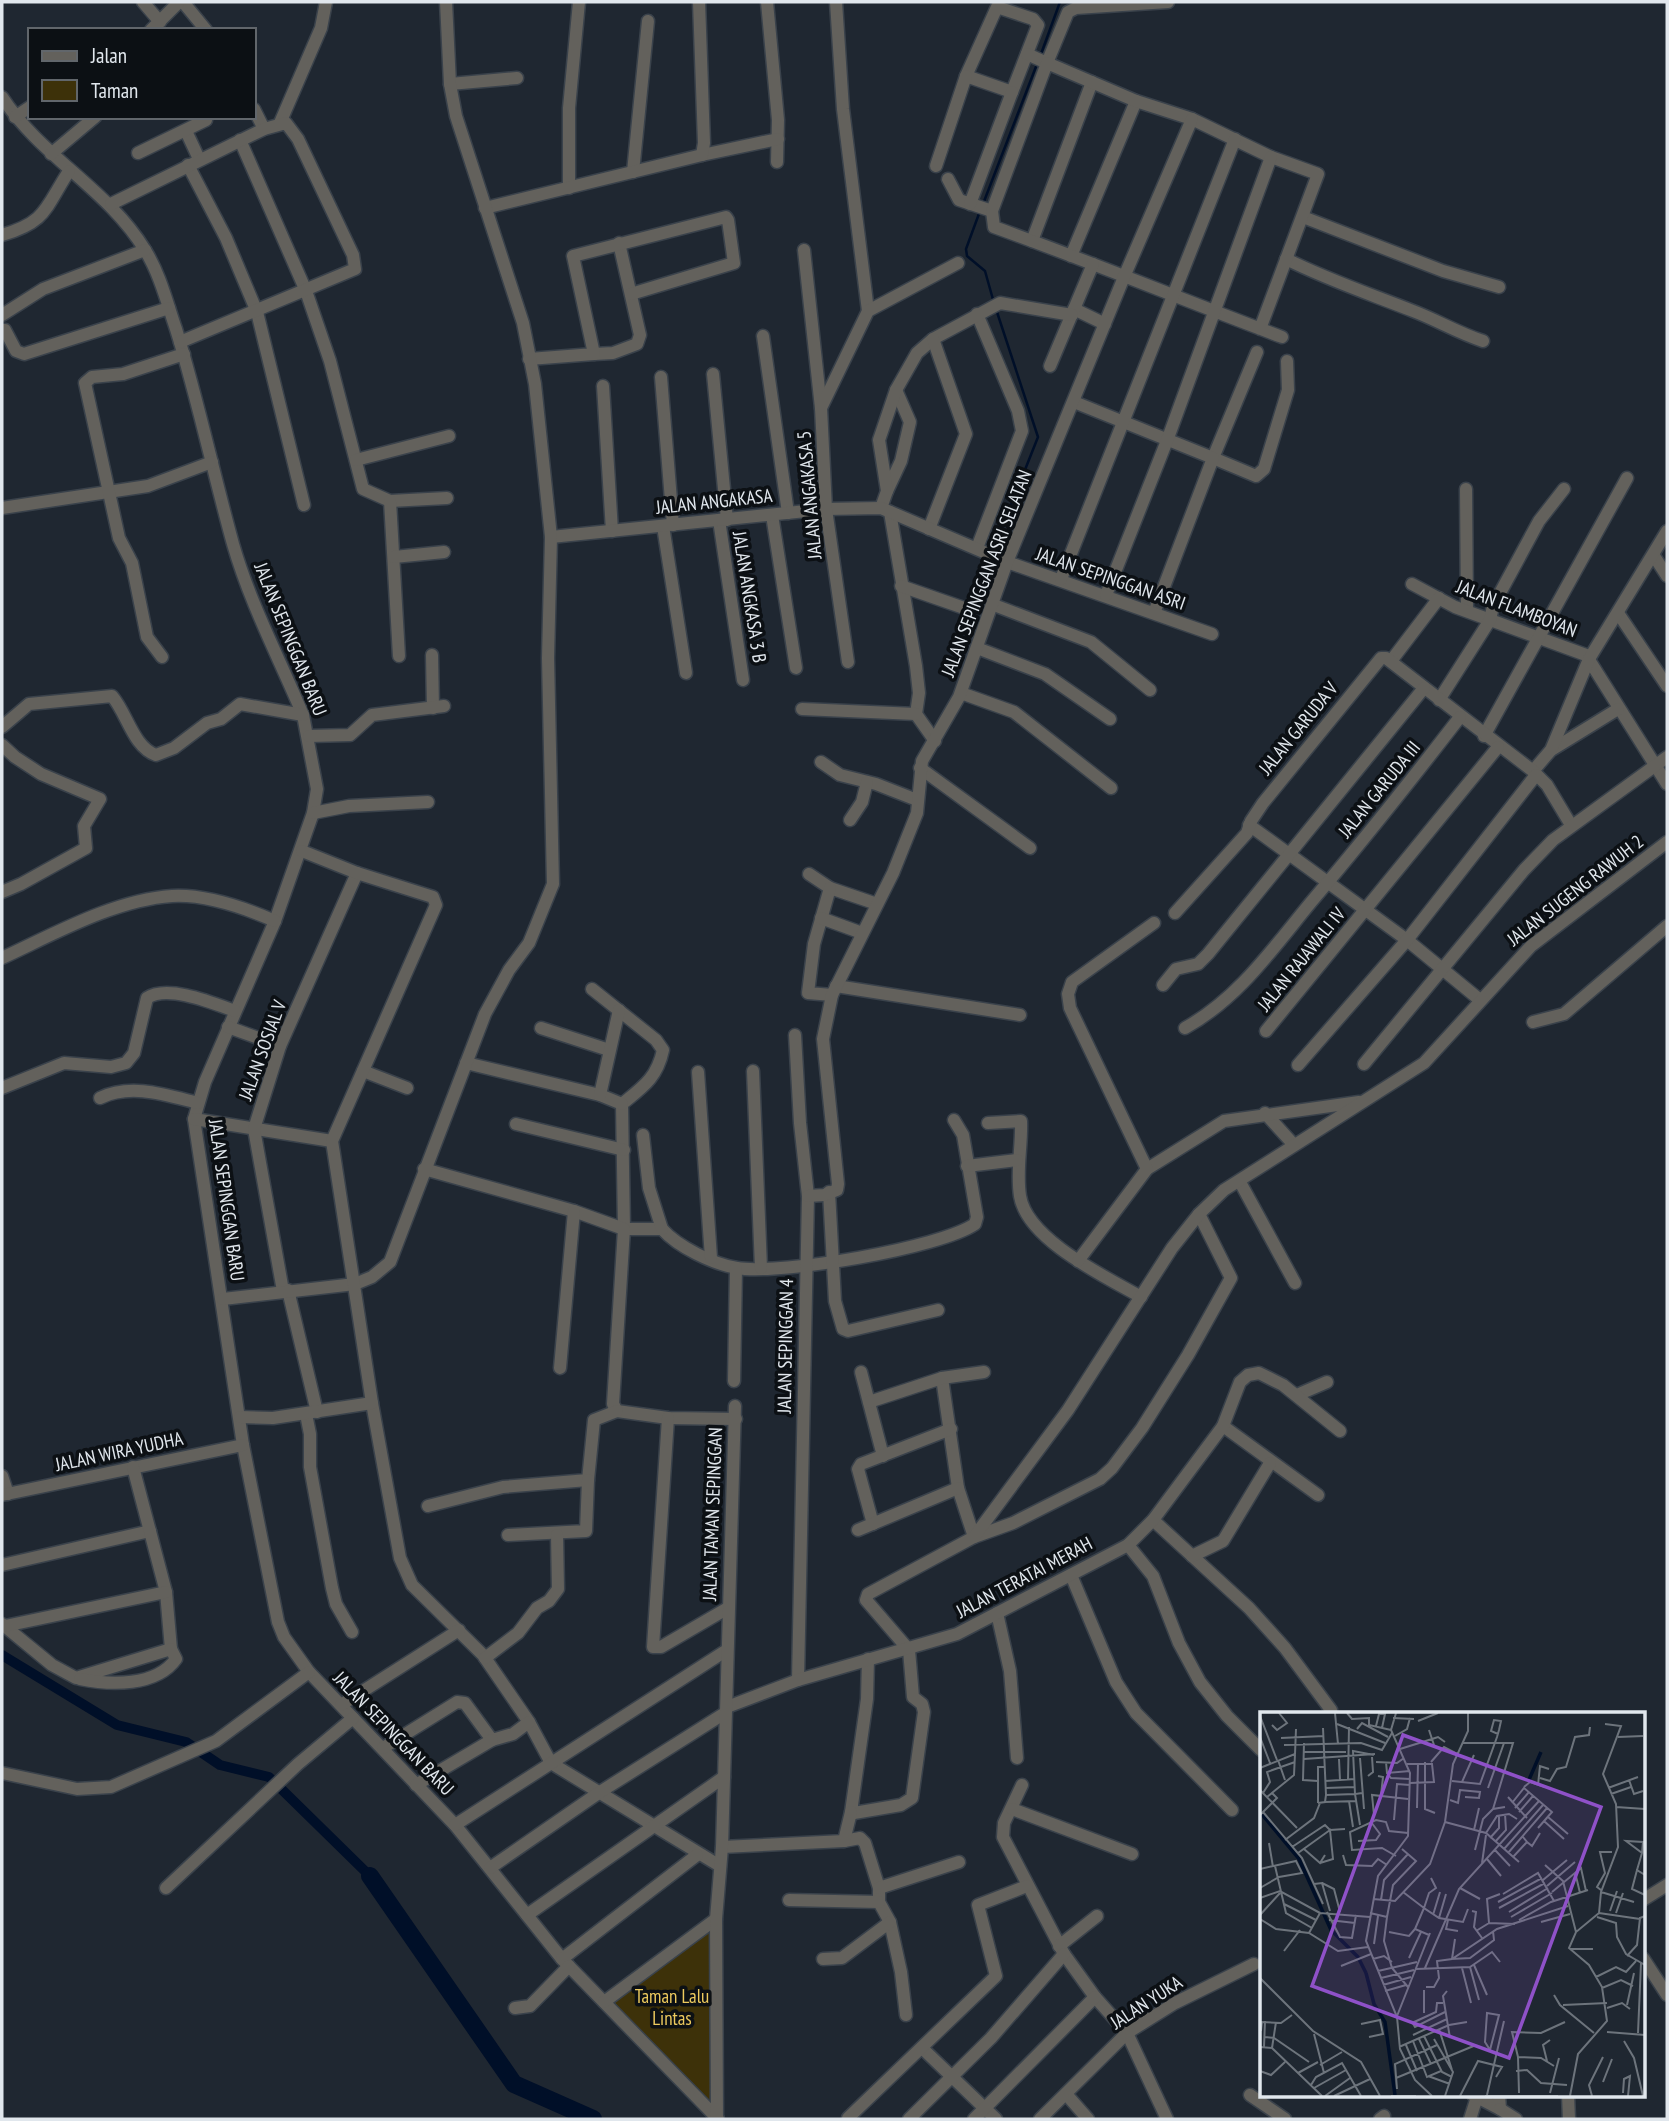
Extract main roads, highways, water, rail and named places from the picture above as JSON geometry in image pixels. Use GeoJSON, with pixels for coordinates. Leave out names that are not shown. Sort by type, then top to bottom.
{"type":"FeatureCollection","features":[{"type":"Feature","properties":{"kind":"waterway"},"geometry":{"type":"LineString","coordinates":[[1041,54],[1060,2]]}},
{"type":"Feature","properties":{"kind":"waterway"},"geometry":{"type":"LineString","coordinates":[[983,204],[1037,64]]}},
{"type":"Feature","properties":{"kind":"waterway"},"geometry":{"type":"LineString","coordinates":[[980,211],[966,249],[967,256],[985,271],[994,303]]}},
{"type":"Feature","properties":{"kind":"waterway"},"geometry":{"type":"LineString","coordinates":[[994,548],[1038,437],[996,309]]}},
{"type":"Feature","properties":{"kind":"waterway"},"geometry":{"type":"LineString","coordinates":[[2,1655],[117,1725],[186,1742],[220,1765],[269,1777],[370,1876]]}},
{"type":"Feature","properties":{"kind":"waterway"},"geometry":{"type":"LineString","coordinates":[[370,1876],[514,2084],[593,2119]]}},
{"type":"Feature","properties":{"kind":"park label","name":"Taman Lalu Lintas"},"geometry":{"type":"Point","coordinates":[672,2007]}}]}
